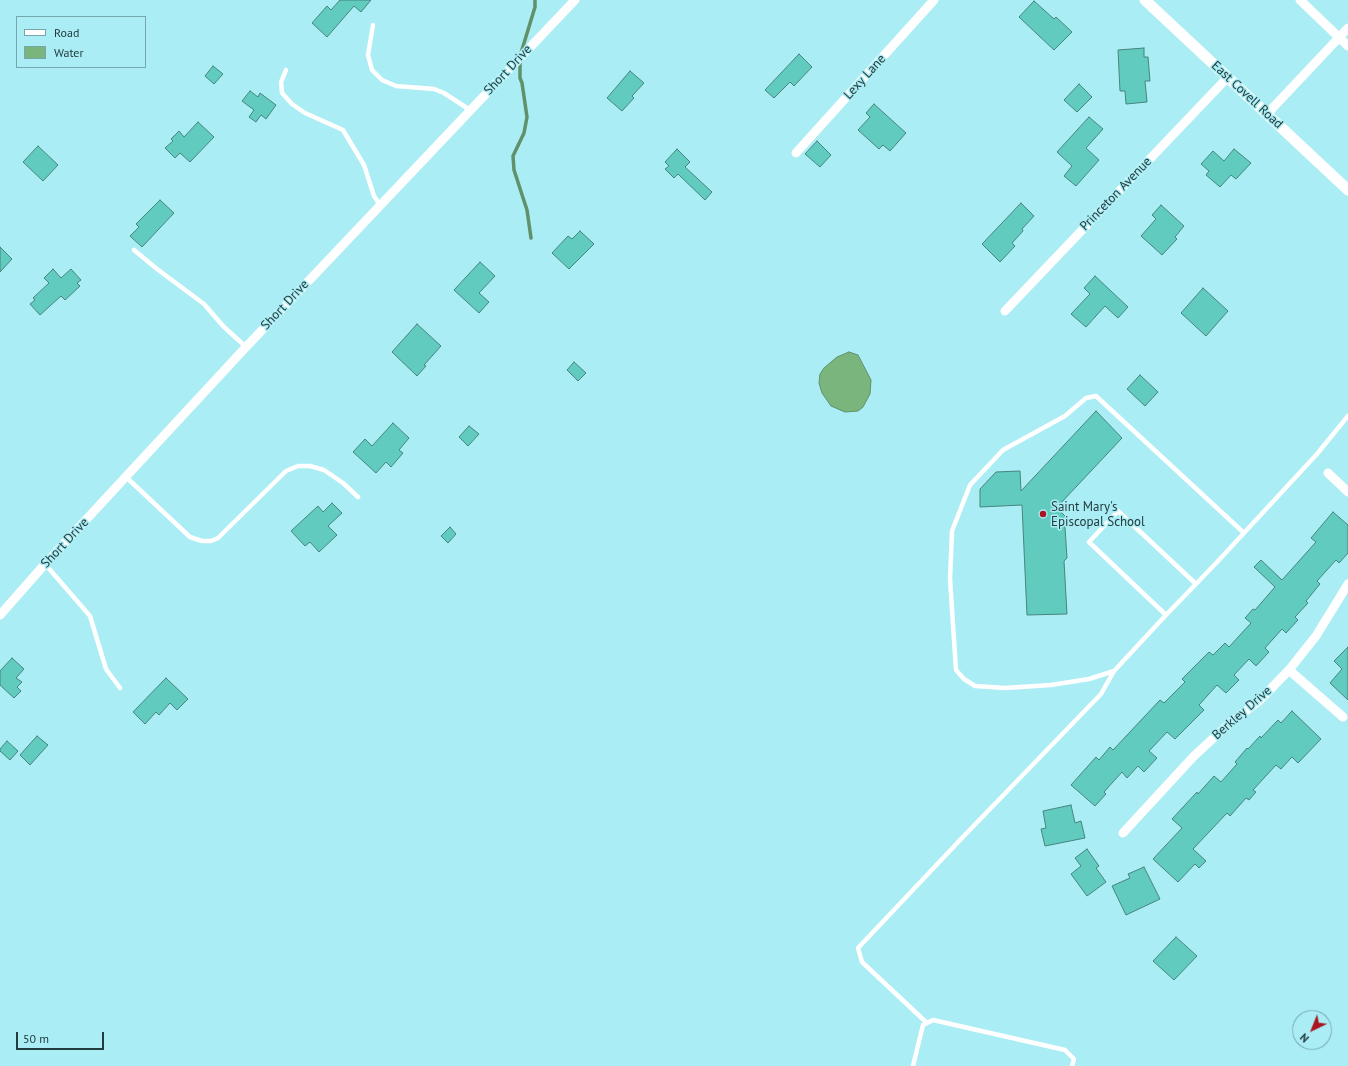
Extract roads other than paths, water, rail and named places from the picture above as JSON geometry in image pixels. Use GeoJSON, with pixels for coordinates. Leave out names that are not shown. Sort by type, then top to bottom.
{"type":"FeatureCollection","features":[{"type":"Feature","properties":{"kind":"street","name":"Short Drive"},"geometry":{"type":"LineString","coordinates":[[0,615],[45,564],[246,347],[576,0]]}},
{"type":"Feature","properties":{"kind":"street","name":"Lexy Lane"},"geometry":{"type":"LineString","coordinates":[[796,153],[934,0]]}},
{"type":"Feature","properties":{"kind":"street","name":"East Covell Road"},"geometry":{"type":"LineString","coordinates":[[1146,0],[1348,190]]}},
{"type":"Feature","properties":{"kind":"street"},"geometry":{"type":"LineString","coordinates":[[1300,0],[1348,46]]}},
{"type":"Feature","properties":{"kind":"street"},"geometry":{"type":"LineString","coordinates":[[1267,114],[1348,28]]}},
{"type":"Feature","properties":{"kind":"street","name":"Princeton Avenue"},"geometry":{"type":"LineString","coordinates":[[1005,311],[1228,77]]}},
{"type":"Feature","properties":{"kind":"street"},"geometry":{"type":"LineString","coordinates":[[1328,473],[1348,492]]}},
{"type":"Feature","properties":{"kind":"street","name":"Berkley Drive"},"geometry":{"type":"LineString","coordinates":[[1123,833],[1194,756],[1231,722],[1259,701],[1289,670],[1316,636],[1348,584]]}},
{"type":"Feature","properties":{"kind":"street"},"geometry":{"type":"LineString","coordinates":[[1289,670],[1343,717]]}},
{"type":"Feature","properties":{"kind":"lane"},"geometry":{"type":"LineString","coordinates":[[374,26],[368,55],[372,70],[382,80],[396,86],[434,89],[444,93],[470,110]]}},
{"type":"Feature","properties":{"kind":"lane"},"geometry":{"type":"LineString","coordinates":[[286,70],[281,82],[282,93],[292,104],[305,113],[343,130],[364,165],[374,196],[380,205]]}},
{"type":"Feature","properties":{"kind":"lane"},"geometry":{"type":"LineString","coordinates":[[134,250],[156,269],[204,304],[223,326],[246,347]]}},
{"type":"Feature","properties":{"kind":"lane"},"geometry":{"type":"LineString","coordinates":[[1114,671],[1089,679],[1051,685],[1005,688],[975,686],[964,679],[956,670],[950,579],[952,531],[970,485],[1003,450],[1065,416],[1086,398],[1096,396],[1244,533]]}},
{"type":"Feature","properties":{"kind":"lane"},"geometry":{"type":"LineString","coordinates":[[927,1023],[862,962],[858,948],[1101,694],[1114,671],[1317,454],[1348,416]]}},
{"type":"Feature","properties":{"kind":"lane"},"geometry":{"type":"LineString","coordinates":[[126,477],[190,537],[202,541],[211,541],[218,538],[286,471],[298,466],[310,466],[324,470],[347,486],[358,497]]}},
{"type":"Feature","properties":{"kind":"lane"},"geometry":{"type":"LineString","coordinates":[[1166,615],[1089,542],[1118,511],[1196,584]]}},
{"type":"Feature","properties":{"kind":"lane"},"geometry":{"type":"LineString","coordinates":[[45,564],[90,616],[106,669],[120,688]]}},
{"type":"Feature","properties":{"kind":"lane"},"geometry":{"type":"LineString","coordinates":[[913,1066],[923,1025],[933,1020],[1065,1050],[1074,1059],[1072,1066]]}},
{"type":"Feature","properties":{"kind":"water"},"geometry":{"type":"Polygon","coordinates":[[[849,352],[858,355],[871,380],[870,394],[863,407],[858,411],[845,412],[831,406],[822,393],[819,383],[820,374],[824,368],[837,357],[849,352]]]}},
{"type":"Feature","properties":{"kind":"waterway"},"geometry":{"type":"LineString","coordinates":[[521,53],[535,7],[535,0]]}},
{"type":"Feature","properties":{"kind":"waterway"},"geometry":{"type":"LineString","coordinates":[[520,61],[520,78],[527,117],[524,133],[513,156],[514,170],[527,210],[531,238]]}},
{"type":"Feature","properties":{"kind":"place","name":"Saint Mary's Episcopal School"},"geometry":{"type":"Point","coordinates":[1043,514]}}]}
